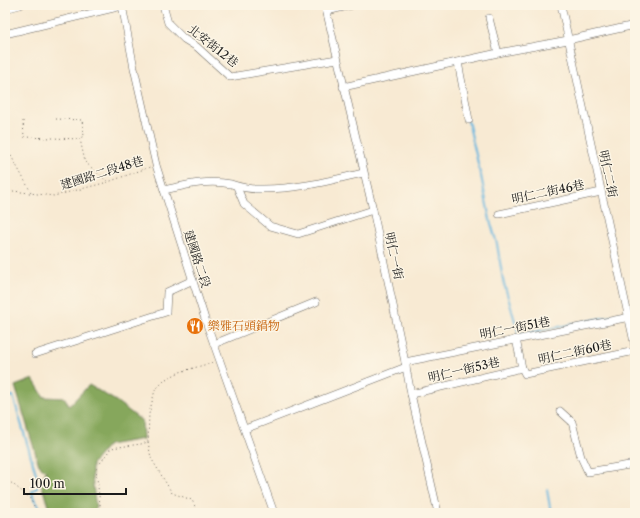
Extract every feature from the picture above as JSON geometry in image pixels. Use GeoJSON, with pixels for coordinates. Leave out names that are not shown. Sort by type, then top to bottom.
{"type":"FeatureCollection","features":[{"type":"Feature","properties":{"kind":"street"},"geometry":{"type":"LineString","coordinates":[[5,9],[20,5]]}},
{"type":"Feature","properties":{"kind":"street","name":"北安街12巷"},"geometry":{"type":"LineString","coordinates":[[163,5],[168,23],[184,39],[197,47],[230,77],[337,59]]}},
{"type":"Feature","properties":{"kind":"street"},"geometry":{"type":"LineString","coordinates":[[326,8],[352,5]]}},
{"type":"Feature","properties":{"kind":"street","name":"明仁二街"},"geometry":{"type":"LineString","coordinates":[[561,5],[601,192],[632,317],[635,347]]}},
{"type":"Feature","properties":{"kind":"street"},"geometry":{"type":"LineString","coordinates":[[5,34],[122,6]]}},
{"type":"Feature","properties":{"kind":"street","name":"建國路二段"},"geometry":{"type":"LineString","coordinates":[[122,6],[134,68],[156,165],[192,280],[274,513]]}},
{"type":"Feature","properties":{"kind":"street","name":"明仁一街"},"geometry":{"type":"LineString","coordinates":[[326,8],[343,87],[373,210],[411,394],[438,513]]}},
{"type":"Feature","properties":{"kind":"street"},"geometry":{"type":"LineString","coordinates":[[489,18],[498,53]]}},
{"type":"Feature","properties":{"kind":"street"},"geometry":{"type":"LineString","coordinates":[[343,87],[635,25]]}},
{"type":"Feature","properties":{"kind":"street"},"geometry":{"type":"LineString","coordinates":[[458,62],[469,120]]}},
{"type":"Feature","properties":{"kind":"street"},"geometry":{"type":"LineString","coordinates":[[164,190],[198,183],[231,185],[257,190],[310,186],[364,173]]}},
{"type":"Feature","properties":{"kind":"street"},"geometry":{"type":"LineString","coordinates":[[237,187],[244,204],[270,226],[298,234],[373,210]]}},
{"type":"Feature","properties":{"kind":"street","name":"明仁二街46巷"},"geometry":{"type":"LineString","coordinates":[[499,214],[601,192]]}},
{"type":"Feature","properties":{"kind":"street"},"geometry":{"type":"LineString","coordinates":[[35,354],[166,312],[167,292],[192,280]]}},
{"type":"Feature","properties":{"kind":"street"},"geometry":{"type":"LineString","coordinates":[[214,344],[316,302]]}},
{"type":"Feature","properties":{"kind":"street","name":"明仁一街51巷"},"geometry":{"type":"LineString","coordinates":[[245,429],[406,364],[516,339],[632,317]]}},
{"type":"Feature","properties":{"kind":"street"},"geometry":{"type":"LineString","coordinates":[[516,339],[522,368]]}},
{"type":"Feature","properties":{"kind":"street","name":"明仁二街60巷"},"geometry":{"type":"LineString","coordinates":[[522,368],[525,374],[635,351]]}},
{"type":"Feature","properties":{"kind":"street","name":"明仁一街53巷"},"geometry":{"type":"LineString","coordinates":[[411,394],[522,368]]}},
{"type":"Feature","properties":{"kind":"street"},"geometry":{"type":"LineString","coordinates":[[560,411],[572,422],[581,457],[588,472],[635,464]]}},
{"type":"Feature","properties":{"kind":"path"},"geometry":{"type":"LineString","coordinates":[[23,121],[24,137],[80,139],[84,136],[82,120],[56,119]]}},
{"type":"Feature","properties":{"kind":"path"},"geometry":{"type":"LineString","coordinates":[[80,139],[85,162],[108,182]]}},
{"type":"Feature","properties":{"kind":"path"},"geometry":{"type":"LineString","coordinates":[[5,157],[10,154],[33,194]]}},
{"type":"Feature","properties":{"kind":"path","name":"建國路二段48巷"},"geometry":{"type":"LineString","coordinates":[[5,190],[54,196],[108,182],[156,165]]}},
{"type":"Feature","properties":{"kind":"path"},"geometry":{"type":"LineString","coordinates":[[198,513],[192,500],[172,493],[151,458],[148,442],[149,414],[155,390],[166,379],[180,372],[220,360]]}},
{"type":"Feature","properties":{"kind":"path"},"geometry":{"type":"LineString","coordinates":[[101,513],[96,469],[111,448],[148,442]]}},
{"type":"Feature","properties":{"kind":"path"},"geometry":{"type":"LineString","coordinates":[[5,478],[29,497],[38,513]]}},
{"type":"Feature","properties":{"kind":"green space"},"geometry":{"type":"Polygon","coordinates":[[[33,379],[44,397],[65,398],[69,406],[89,385],[116,401],[142,421],[143,439],[108,445],[92,464],[96,509],[92,513],[50,513],[41,483],[46,471],[39,465],[15,386],[33,379]]]}},
{"type":"Feature","properties":{"kind":"waterway"},"geometry":{"type":"LineString","coordinates":[[634,28],[635,33]]}},
{"type":"Feature","properties":{"kind":"waterway"},"geometry":{"type":"LineString","coordinates":[[468,121],[490,220],[497,244],[503,280],[519,335],[627,313]]}},
{"type":"Feature","properties":{"kind":"waterway"},"geometry":{"type":"LineString","coordinates":[[5,397],[13,396],[37,477],[37,487],[32,492],[34,499],[44,513]]}},
{"type":"Feature","properties":{"kind":"waterway"},"geometry":{"type":"LineString","coordinates":[[547,490],[551,513]]}},
{"type":"Feature","properties":{"kind":"place","name":"樂雅石頭鍋物"},"geometry":{"type":"Point","coordinates":[195,326]}}]}
